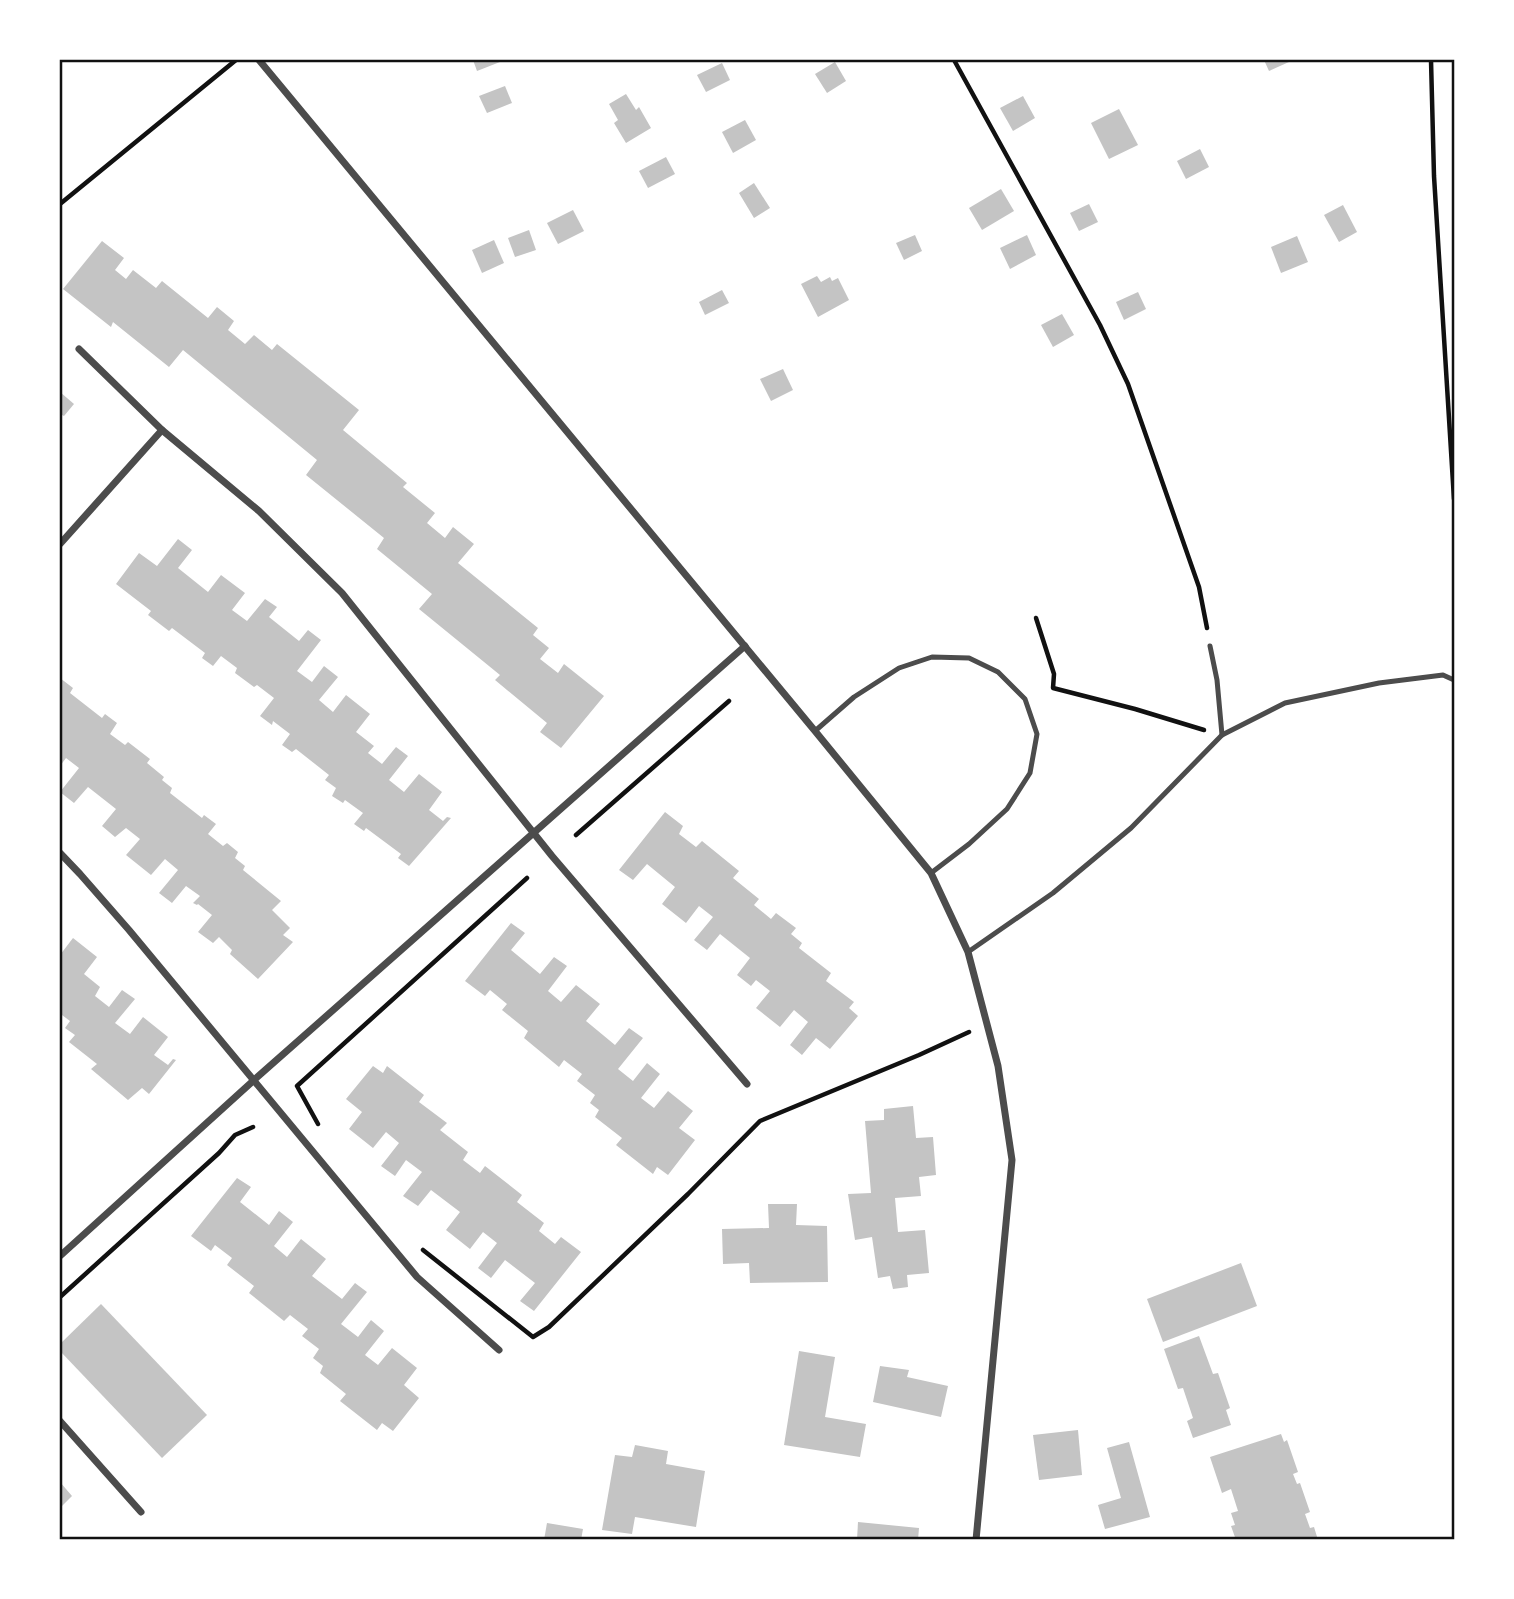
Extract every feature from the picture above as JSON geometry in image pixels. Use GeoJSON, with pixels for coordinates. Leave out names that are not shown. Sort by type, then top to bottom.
{"type":"FeatureCollection","features":[{"type":"Feature","properties":{"kind":"street"},"geometry":{"type":"LineString","coordinates":[[259,60],[931,873],[968,952],[998,1066],[1012,1160],[976,1539]]}},
{"type":"Feature","properties":{"kind":"street"},"geometry":{"type":"LineString","coordinates":[[79,349],[162,430],[259,512],[342,593],[534,833],[747,1084]]}},
{"type":"Feature","properties":{"kind":"street"},"geometry":{"type":"LineString","coordinates":[[60,544],[162,430]]}},
{"type":"Feature","properties":{"kind":"street"},"geometry":{"type":"LineString","coordinates":[[60,1256],[254,1080],[745,646]]}},
{"type":"Feature","properties":{"kind":"street"},"geometry":{"type":"LineString","coordinates":[[60,853],[113,911],[416,1277],[499,1350]]}},
{"type":"Feature","properties":{"kind":"street"},"geometry":{"type":"LineString","coordinates":[[60,1421],[141,1512]]}},
{"type":"Feature","properties":{"kind":"lane"},"geometry":{"type":"LineString","coordinates":[[1210,646],[1217,680],[1222,735]]}},
{"type":"Feature","properties":{"kind":"lane"},"geometry":{"type":"LineString","coordinates":[[816,731],[854,696],[899,668],[932,657],[969,658],[998,672],[1025,699],[1037,734],[1030,773],[1007,809],[969,844],[931,873]]}},
{"type":"Feature","properties":{"kind":"lane"},"geometry":{"type":"LineString","coordinates":[[968,952],[1054,892],[1131,828],[1222,735],[1285,703],[1379,683],[1443,675],[1454,680]]}},
{"type":"Feature","properties":{"kind":"path"},"geometry":{"type":"LineString","coordinates":[[60,204],[236,60]]}},
{"type":"Feature","properties":{"kind":"path"},"geometry":{"type":"LineString","coordinates":[[954,60],[1100,326],[1128,384],[1199,587],[1210,646]]}},
{"type":"Feature","properties":{"kind":"path"},"geometry":{"type":"LineString","coordinates":[[1431,60],[1436,203],[1454,499]]}},
{"type":"Feature","properties":{"kind":"path"},"geometry":{"type":"LineString","coordinates":[[1035,618],[1054,674],[1053,688],[1222,735]]}},
{"type":"Feature","properties":{"kind":"path"},"geometry":{"type":"LineString","coordinates":[[576,835],[729,701]]}},
{"type":"Feature","properties":{"kind":"path"},"geometry":{"type":"LineString","coordinates":[[298,1086],[527,878]]}},
{"type":"Feature","properties":{"kind":"path"},"geometry":{"type":"LineString","coordinates":[[462,1282],[533,1336],[549,1327],[678,1204],[760,1121],[973,1030]]}},
{"type":"Feature","properties":{"kind":"path"},"geometry":{"type":"LineString","coordinates":[[60,1297],[219,1153],[234,1135],[253,1127]]}},
{"type":"Feature","properties":{"kind":"building"},"geometry":{"type":"Polygon","coordinates":[[[473,60],[499,60],[500,62],[477,71],[473,60]]]}},
{"type":"Feature","properties":{"kind":"building"},"geometry":{"type":"Polygon","coordinates":[[[1264,60],[1288,60],[1289,62],[1269,71],[1264,60]]]}},
{"type":"Feature","properties":{"kind":"building"},"geometry":{"type":"Polygon","coordinates":[[[835,62],[846,81],[827,93],[815,74],[835,62]]]}},
{"type":"Feature","properties":{"kind":"building"},"geometry":{"type":"Polygon","coordinates":[[[722,63],[730,80],[706,92],[697,75],[722,63]]]}},
{"type":"Feature","properties":{"kind":"building"},"geometry":{"type":"Polygon","coordinates":[[[505,86],[512,103],[487,113],[479,96],[505,86]]]}},
{"type":"Feature","properties":{"kind":"building"},"geometry":{"type":"Polygon","coordinates":[[[626,94],[636,110],[639,107],[651,128],[626,143],[614,123],[618,120],[609,104],[626,94]]]}},
{"type":"Feature","properties":{"kind":"building"},"geometry":{"type":"Polygon","coordinates":[[[1023,96],[1035,118],[1013,131],[1000,108],[1023,96]]]}},
{"type":"Feature","properties":{"kind":"building"},"geometry":{"type":"Polygon","coordinates":[[[1119,109],[1138,145],[1109,159],[1091,123],[1119,109]]]}},
{"type":"Feature","properties":{"kind":"building"},"geometry":{"type":"Polygon","coordinates":[[[745,120],[756,140],[733,153],[722,132],[745,120]]]}},
{"type":"Feature","properties":{"kind":"building"},"geometry":{"type":"Polygon","coordinates":[[[1200,149],[1209,167],[1186,179],[1177,161],[1200,149]]]}},
{"type":"Feature","properties":{"kind":"building"},"geometry":{"type":"Polygon","coordinates":[[[666,157],[675,174],[648,188],[639,171],[666,157]]]}},
{"type":"Feature","properties":{"kind":"building"},"geometry":{"type":"Polygon","coordinates":[[[754,183],[770,208],[754,218],[739,193],[754,183]]]}},
{"type":"Feature","properties":{"kind":"building"},"geometry":{"type":"Polygon","coordinates":[[[1001,189],[1014,211],[982,230],[969,208],[1001,189]]]}},
{"type":"Feature","properties":{"kind":"building"},"geometry":{"type":"Polygon","coordinates":[[[1089,204],[1098,222],[1079,231],[1070,213],[1089,204]]]}},
{"type":"Feature","properties":{"kind":"building"},"geometry":{"type":"Polygon","coordinates":[[[1343,205],[1357,232],[1339,242],[1324,215],[1343,205]]]}},
{"type":"Feature","properties":{"kind":"building"},"geometry":{"type":"Polygon","coordinates":[[[573,210],[584,231],[558,244],[547,223],[573,210]]]}},
{"type":"Feature","properties":{"kind":"building"},"geometry":{"type":"Polygon","coordinates":[[[529,230],[536,250],[515,257],[508,238],[529,230]]]}},
{"type":"Feature","properties":{"kind":"building"},"geometry":{"type":"Polygon","coordinates":[[[915,235],[922,251],[904,260],[896,243],[915,235]]]}},
{"type":"Feature","properties":{"kind":"building"},"geometry":{"type":"Polygon","coordinates":[[[1027,235],[1036,255],[1010,269],[1000,248],[1027,235]]]}},
{"type":"Feature","properties":{"kind":"building"},"geometry":{"type":"Polygon","coordinates":[[[1297,236],[1308,262],[1281,273],[1271,247],[1297,236]]]}},
{"type":"Feature","properties":{"kind":"building"},"geometry":{"type":"Polygon","coordinates":[[[494,240],[504,263],[482,273],[472,250],[494,240]]]}},
{"type":"Feature","properties":{"kind":"building"},"geometry":{"type":"Polygon","coordinates":[[[102,241],[124,258],[115,270],[126,279],[133,270],[156,288],[162,281],[208,318],[217,307],[234,321],[228,330],[245,344],[254,335],[272,350],[277,344],[359,410],[343,430],[407,483],[403,487],[435,513],[427,523],[445,538],[453,527],[474,544],[458,563],[538,628],[533,635],[549,648],[540,659],[558,673],[564,664],[604,696],[561,748],[540,732],[547,723],[495,680],[500,675],[419,609],[432,594],[377,549],[384,538],[306,475],[317,460],[183,350],[169,367],[113,322],[111,327],[63,289],[102,241]]]}},
{"type":"Feature","properties":{"kind":"building"},"geometry":{"type":"Polygon","coordinates":[[[817,276],[821,282],[830,277],[832,281],[838,278],[849,300],[818,317],[801,284],[817,276]]]}},
{"type":"Feature","properties":{"kind":"building"},"geometry":{"type":"Polygon","coordinates":[[[722,290],[729,303],[705,315],[699,302],[722,290]]]}},
{"type":"Feature","properties":{"kind":"building"},"geometry":{"type":"Polygon","coordinates":[[[1138,292],[1146,309],[1124,320],[1116,302],[1138,292]]]}},
{"type":"Feature","properties":{"kind":"building"},"geometry":{"type":"Polygon","coordinates":[[[1062,314],[1074,335],[1053,347],[1041,325],[1062,314]]]}},
{"type":"Feature","properties":{"kind":"building"},"geometry":{"type":"Polygon","coordinates":[[[783,369],[793,390],[771,401],[760,379],[783,369]]]}},
{"type":"Feature","properties":{"kind":"building"},"geometry":{"type":"Polygon","coordinates":[[[60,392],[74,404],[64,416],[60,414],[60,392]]]}},
{"type":"Feature","properties":{"kind":"building"},"geometry":{"type":"Polygon","coordinates":[[[178,539],[192,550],[178,568],[208,592],[221,575],[245,593],[232,610],[247,621],[265,599],[277,607],[269,617],[299,641],[308,630],[321,640],[297,671],[312,682],[324,666],[338,677],[319,700],[333,712],[346,695],[370,714],[356,732],[374,746],[368,753],[382,764],[396,747],[408,756],[389,780],[404,792],[419,774],[442,792],[429,810],[443,821],[447,817],[451,818],[409,866],[398,858],[401,854],[366,828],[364,831],[354,824],[363,813],[345,800],[343,803],[332,796],[336,788],[325,780],[329,775],[296,749],[292,752],[282,745],[290,734],[273,721],[272,725],[260,716],[274,698],[235,673],[237,668],[221,656],[213,666],[202,658],[205,653],[172,628],[169,631],[148,615],[151,611],[116,584],[139,553],[157,566],[178,539]]]}},
{"type":"Feature","properties":{"kind":"building"},"geometry":{"type":"Polygon","coordinates":[[[60,678],[73,688],[70,693],[102,718],[105,714],[117,723],[110,734],[125,745],[128,742],[150,759],[147,763],[164,777],[162,780],[172,788],[170,793],[202,818],[204,815],[216,824],[208,834],[223,846],[227,843],[238,852],[235,858],[245,866],[243,870],[281,901],[272,910],[290,928],[283,935],[293,942],[258,979],[230,954],[232,950],[219,937],[213,943],[198,932],[212,915],[193,903],[200,896],[186,886],[172,903],[159,893],[178,870],[165,859],[151,875],[126,855],[140,839],[126,828],[115,837],[102,826],[116,809],[88,787],[74,803],[60,792],[79,768],[66,758],[60,766],[60,678]]]}},
{"type":"Feature","properties":{"kind":"building"},"geometry":{"type":"Polygon","coordinates":[[[665,812],[683,826],[679,834],[696,847],[702,841],[739,871],[733,878],[759,899],[754,905],[771,919],[776,913],[796,928],[791,934],[802,943],[799,948],[831,973],[826,981],[854,1002],[849,1008],[858,1016],[830,1049],[816,1038],[802,1055],[790,1045],[808,1022],[794,1010],[780,1027],[756,1008],[770,991],[756,980],[751,986],[737,975],[750,958],[720,934],[707,950],[694,940],[713,917],[699,906],[686,923],[662,904],[675,887],[647,864],[633,880],[619,870],[665,812]]]}},
{"type":"Feature","properties":{"kind":"building"},"geometry":{"type":"Polygon","coordinates":[[[511,923],[525,933],[511,950],[540,974],[554,957],[567,966],[548,991],[561,1002],[576,985],[600,1004],[586,1021],[615,1045],[629,1028],[643,1038],[618,1069],[633,1081],[647,1063],[660,1074],[641,1098],[654,1108],[668,1091],[693,1111],[679,1128],[695,1140],[668,1175],[657,1167],[653,1174],[616,1145],[622,1138],[595,1117],[599,1110],[590,1103],[595,1095],[577,1081],[582,1074],[564,1060],[559,1067],[524,1038],[528,1031],[502,1010],[507,1004],[490,990],[485,996],[465,981],[511,923]]]}},
{"type":"Feature","properties":{"kind":"building"},"geometry":{"type":"Polygon","coordinates":[[[73,938],[97,957],[84,974],[100,987],[95,996],[109,1007],[122,990],[135,999],[115,1023],[130,1034],[143,1017],[168,1037],[154,1055],[168,1065],[173,1059],[176,1060],[149,1094],[142,1088],[128,1100],[91,1069],[97,1064],[69,1042],[75,1035],[65,1028],[70,1021],[62,1015],[60,1018],[60,955],[73,938]]]}},
{"type":"Feature","properties":{"kind":"building"},"geometry":{"type":"Polygon","coordinates":[[[373,1066],[383,1073],[387,1066],[424,1095],[419,1102],[447,1123],[440,1130],[468,1152],[463,1160],[480,1173],[485,1166],[522,1195],[517,1202],[544,1223],[539,1231],[555,1244],[561,1237],[581,1252],[534,1311],[520,1301],[535,1283],[505,1260],[491,1278],[478,1268],[497,1243],[483,1232],[470,1249],[446,1230],[460,1212],[431,1190],[418,1206],[403,1196],[422,1172],[406,1160],[395,1176],[381,1166],[399,1143],[386,1132],[373,1148],[349,1129],[362,1112],[346,1099],[373,1066]]]}},
{"type":"Feature","properties":{"kind":"building"},"geometry":{"type":"Polygon","coordinates":[[[913,1106],[916,1138],[933,1137],[936,1175],[919,1177],[921,1196],[895,1198],[898,1232],[925,1230],[929,1273],[907,1275],[908,1287],[893,1289],[890,1276],[878,1278],[872,1237],[855,1240],[848,1194],[871,1193],[865,1121],[884,1120],[884,1109],[913,1106]]]}},
{"type":"Feature","properties":{"kind":"building"},"geometry":{"type":"Polygon","coordinates":[[[237,1178],[251,1187],[240,1202],[269,1225],[279,1211],[293,1222],[274,1246],[287,1257],[301,1239],[326,1259],[312,1276],[342,1299],[355,1283],[367,1292],[341,1324],[358,1337],[371,1320],[384,1331],[365,1355],[378,1365],[392,1348],[417,1368],[404,1385],[419,1398],[393,1431],[382,1423],[377,1430],[340,1401],[346,1394],[320,1373],[323,1366],[313,1358],[319,1349],[302,1336],[308,1329],[290,1315],[284,1321],[249,1293],[254,1286],[227,1265],[232,1258],[215,1245],[211,1251],[191,1236],[237,1178]]]}},
{"type":"Feature","properties":{"kind":"building"},"geometry":{"type":"Polygon","coordinates":[[[768,1204],[797,1204],[796,1225],[827,1226],[828,1282],[750,1283],[749,1263],[723,1264],[722,1229],[769,1228],[768,1204]]]}},
{"type":"Feature","properties":{"kind":"building"},"geometry":{"type":"Polygon","coordinates":[[[1241,1263],[1257,1306],[1163,1342],[1147,1299],[1241,1263]]]}},
{"type":"Feature","properties":{"kind":"building"},"geometry":{"type":"Polygon","coordinates":[[[101,1304],[207,1415],[162,1458],[60,1351],[60,1344],[101,1304]]]}},
{"type":"Feature","properties":{"kind":"building"},"geometry":{"type":"Polygon","coordinates":[[[1199,1336],[1213,1374],[1218,1373],[1230,1408],[1226,1410],[1231,1425],[1193,1438],[1187,1421],[1193,1418],[1183,1388],[1178,1389],[1164,1349],[1199,1336]]]}},
{"type":"Feature","properties":{"kind":"building"},"geometry":{"type":"Polygon","coordinates":[[[799,1351],[835,1357],[825,1417],[866,1424],[860,1457],[784,1445],[799,1351]]]}},
{"type":"Feature","properties":{"kind":"building"},"geometry":{"type":"Polygon","coordinates":[[[880,1366],[909,1370],[907,1377],[948,1386],[941,1417],[873,1402],[880,1366]]]}},
{"type":"Feature","properties":{"kind":"building"},"geometry":{"type":"Polygon","coordinates":[[[1078,1430],[1082,1475],[1039,1480],[1033,1435],[1078,1430]]]}},
{"type":"Feature","properties":{"kind":"building"},"geometry":{"type":"Polygon","coordinates":[[[1281,1434],[1284,1442],[1287,1440],[1298,1472],[1293,1474],[1297,1484],[1300,1483],[1310,1512],[1305,1514],[1310,1528],[1314,1527],[1318,1540],[1236,1540],[1231,1526],[1235,1525],[1231,1513],[1238,1511],[1231,1489],[1222,1493],[1210,1457],[1281,1434]]]}},
{"type":"Feature","properties":{"kind":"building"},"geometry":{"type":"Polygon","coordinates":[[[1129,1442],[1150,1517],[1105,1529],[1098,1505],[1121,1498],[1107,1448],[1129,1442]]]}},
{"type":"Feature","properties":{"kind":"building"},"geometry":{"type":"Polygon","coordinates":[[[635,1445],[668,1451],[666,1464],[705,1471],[696,1527],[635,1517],[632,1534],[602,1530],[615,1455],[632,1457],[635,1445]]]}},
{"type":"Feature","properties":{"kind":"building"},"geometry":{"type":"Polygon","coordinates":[[[60,1482],[72,1496],[60,1508],[60,1482]]]}},
{"type":"Feature","properties":{"kind":"building"},"geometry":{"type":"Polygon","coordinates":[[[858,1522],[919,1528],[918,1540],[857,1540],[858,1522]]]}},
{"type":"Feature","properties":{"kind":"building"},"geometry":{"type":"Polygon","coordinates":[[[547,1523],[583,1529],[581,1540],[544,1540],[547,1523]]]}}]}
